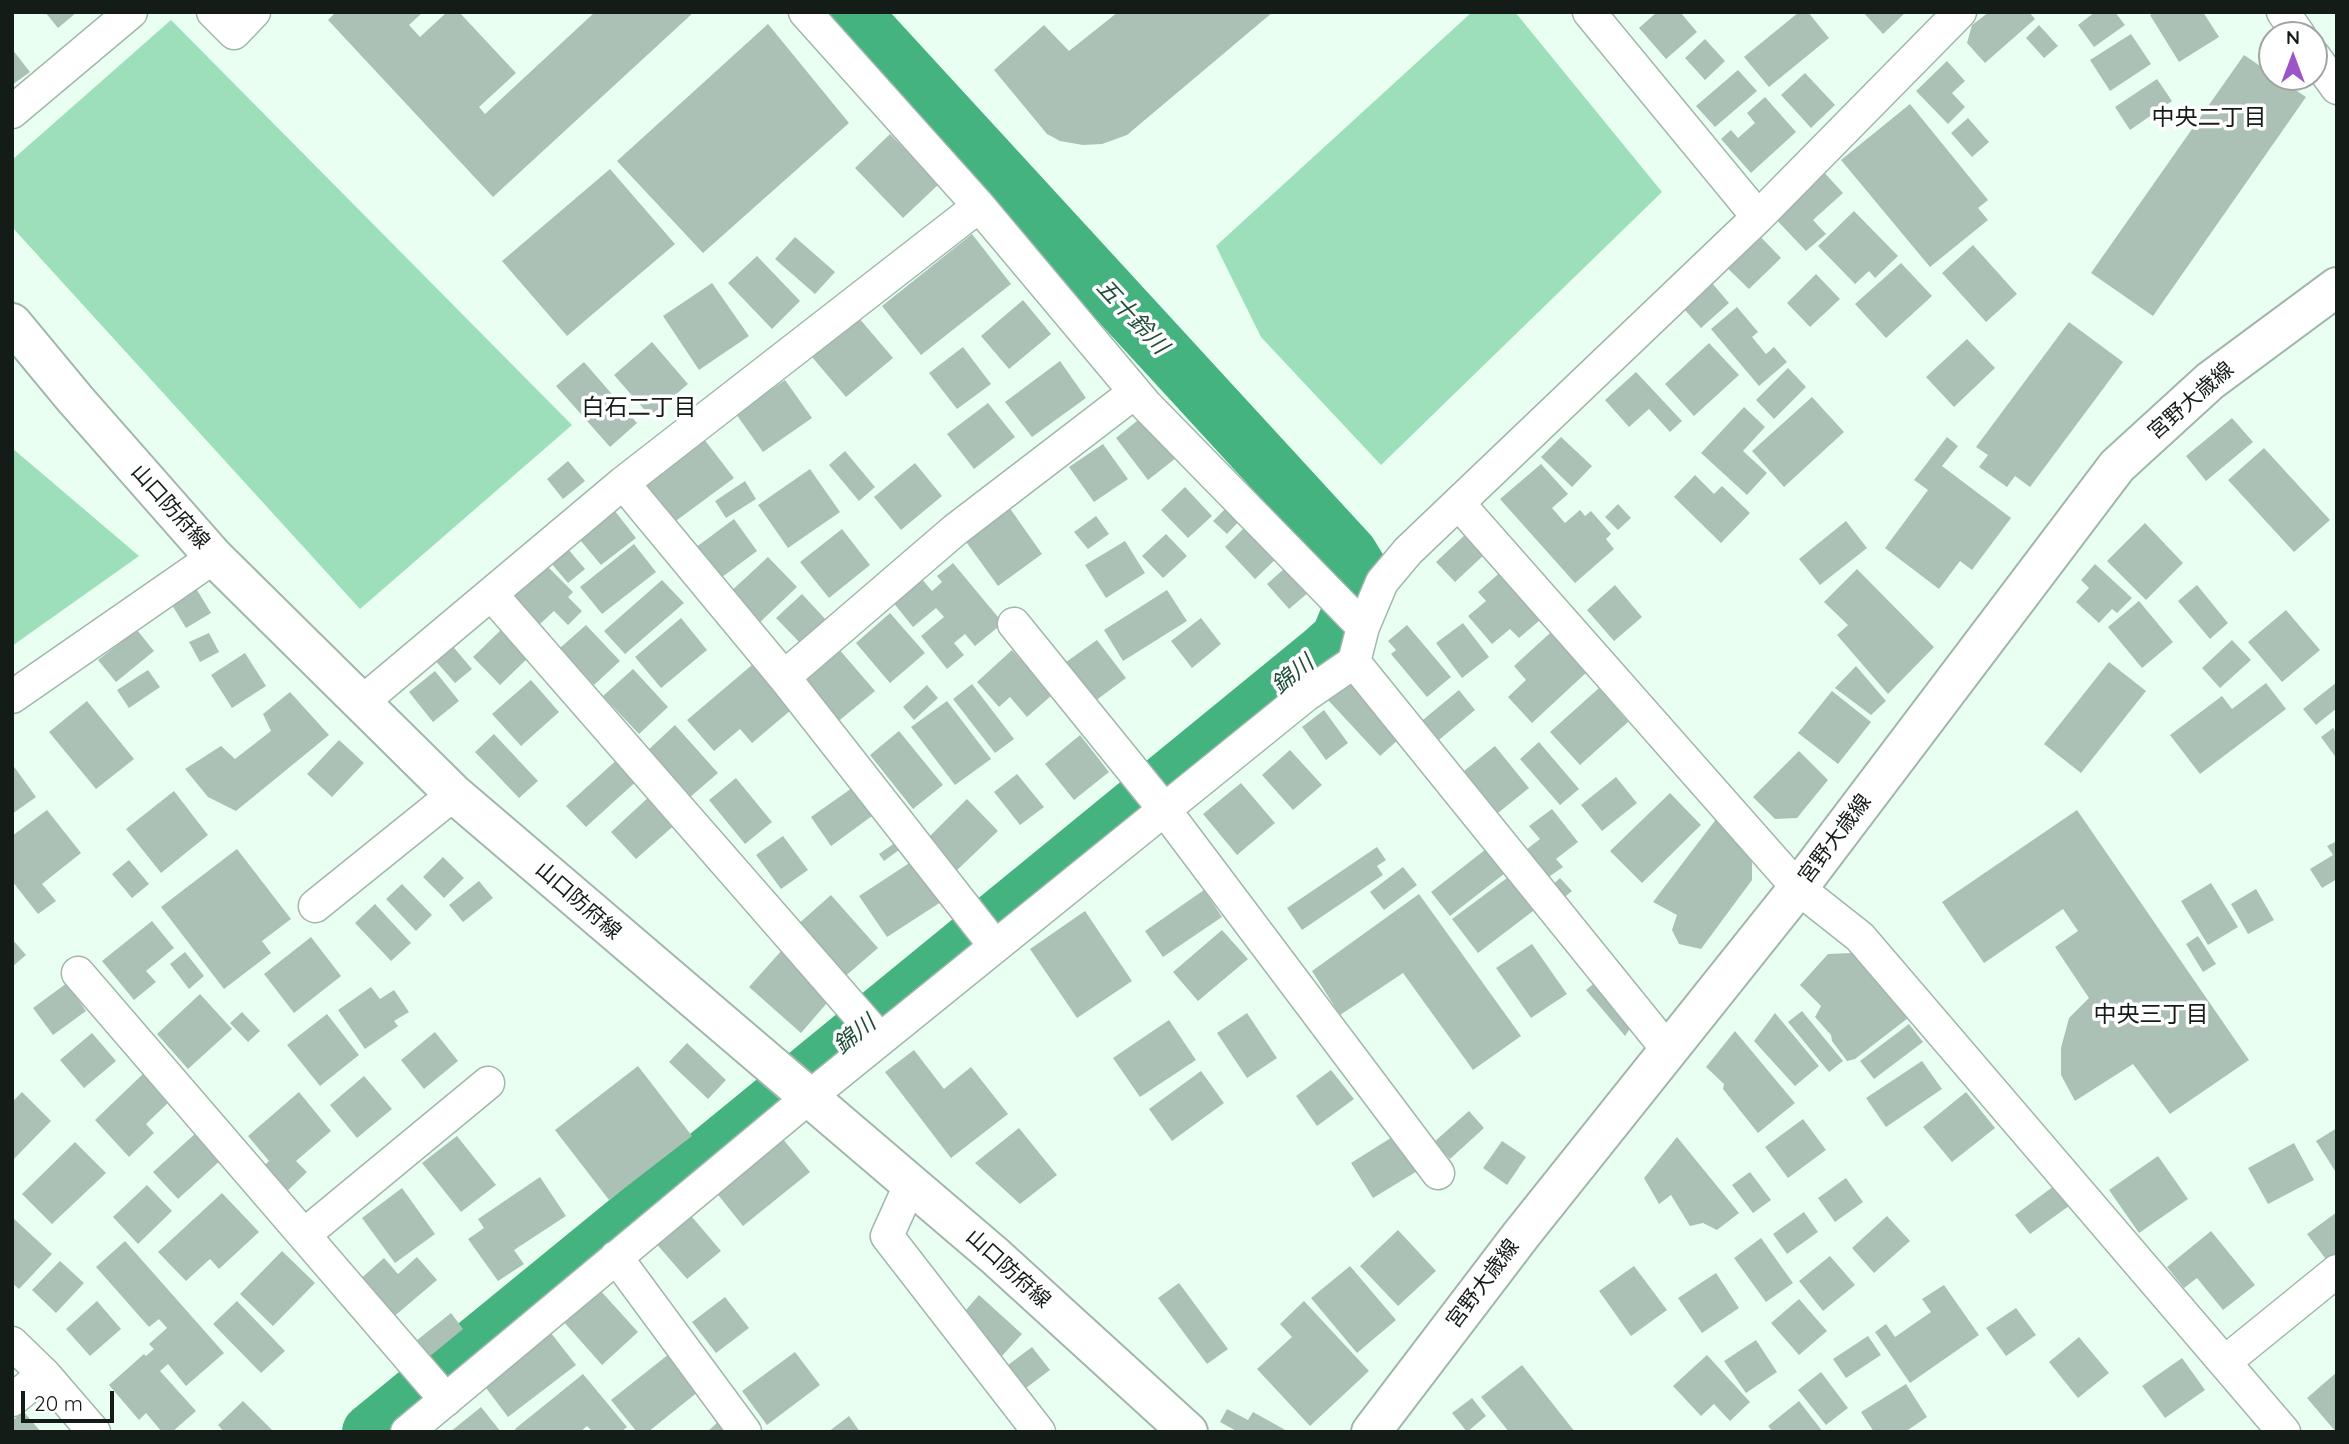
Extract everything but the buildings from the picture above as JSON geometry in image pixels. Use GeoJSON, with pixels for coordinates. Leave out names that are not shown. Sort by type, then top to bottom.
{"type":"FeatureCollection","features":[{"type":"Feature","properties":{"kind":"main road","name":"宮野大歳線"},"geometry":{"type":"LineString","coordinates":[[1371,1432],[1521,1235],[1798,888],[2117,466],[2210,381],[2337,287]]}},
{"type":"Feature","properties":{"kind":"main road","name":"山口防府線"},"geometry":{"type":"LineString","coordinates":[[12,323],[214,557],[454,794],[995,1256],[1188,1432]]}},
{"type":"Feature","properties":{"kind":"street"},"geometry":{"type":"LineString","coordinates":[[12,112],[131,12]]}},
{"type":"Feature","properties":{"kind":"street"},"geometry":{"type":"LineString","coordinates":[[213,12],[234,33],[254,12]]}},
{"type":"Feature","properties":{"kind":"street"},"geometry":{"type":"LineString","coordinates":[[805,12],[979,206],[1135,393],[1363,627]]}},
{"type":"Feature","properties":{"kind":"street"},"geometry":{"type":"LineString","coordinates":[[1590,12],[1759,217]]}},
{"type":"Feature","properties":{"kind":"street"},"geometry":{"type":"LineString","coordinates":[[78,973],[304,1236],[429,1420],[616,1257],[796,1088],[880,1039],[1306,695],[1354,662],[1363,627],[1382,582],[1408,551],[1759,217],[1960,12]]}},
{"type":"Feature","properties":{"kind":"street"},"geometry":{"type":"LineString","coordinates":[[360,703],[623,484],[979,206]]}},
{"type":"Feature","properties":{"kind":"street"},"geometry":{"type":"LineString","coordinates":[[784,677],[956,530],[1135,393]]}},
{"type":"Feature","properties":{"kind":"street"},"geometry":{"type":"LineString","coordinates":[[623,484],[784,677],[995,946]]}},
{"type":"Feature","properties":{"kind":"street"},"geometry":{"type":"LineString","coordinates":[[1459,504],[1798,888],[1860,937],[2284,1432]]}},
{"type":"Feature","properties":{"kind":"street"},"geometry":{"type":"LineString","coordinates":[[12,697],[214,557]]}},
{"type":"Feature","properties":{"kind":"street"},"geometry":{"type":"LineString","coordinates":[[492,595],[880,1039]]}},
{"type":"Feature","properties":{"kind":"street"},"geometry":{"type":"LineString","coordinates":[[1014,624],[1164,809],[1438,1173]]}},
{"type":"Feature","properties":{"kind":"street"},"geometry":{"type":"LineString","coordinates":[[1354,662],[1668,1050]]}},
{"type":"Feature","properties":{"kind":"street"},"geometry":{"type":"LineString","coordinates":[[315,906],[454,794]]}},
{"type":"Feature","properties":{"kind":"street"},"geometry":{"type":"LineString","coordinates":[[304,1236],[488,1083]]}},
{"type":"Feature","properties":{"kind":"street"},"geometry":{"type":"LineString","coordinates":[[910,1185],[887,1236],[1039,1432]]}},
{"type":"Feature","properties":{"kind":"street"},"geometry":{"type":"LineString","coordinates":[[616,1257],[745,1432]]}},
{"type":"Feature","properties":{"kind":"street"},"geometry":{"type":"LineString","coordinates":[[2225,1362],[2337,1271]]}},
{"type":"Feature","properties":{"kind":"street"},"geometry":{"type":"LineString","coordinates":[[12,1343],[44,1374],[94,1432]]}},
{"type":"Feature","properties":{"kind":"street"},"geometry":{"type":"LineString","coordinates":[[12,1401],[44,1374]]}},
{"type":"Feature","properties":{"kind":"green space"},"geometry":{"type":"Polygon","coordinates":[[[1472,12],[1515,12],[1662,192],[1381,465],[1261,337],[1216,246],[1472,12]]]}},
{"type":"Feature","properties":{"kind":"green space"},"geometry":{"type":"Polygon","coordinates":[[[171,20],[572,425],[360,609],[12,227],[12,160],[171,20]]]}},
{"type":"Feature","properties":{"kind":"green space"},"geometry":{"type":"Polygon","coordinates":[[[12,448],[139,556],[12,646],[12,448]]]}},
{"type":"Feature","properties":{"kind":"waterway","name":"錦川"},"geometry":{"type":"LineString","coordinates":[[370,1432],[1320,655],[1339,638],[1364,577],[1350,554],[852,12]]}},
{"type":"Feature","properties":{"kind":"district","name":"中央二丁目"},"geometry":{"type":"Point","coordinates":[2209,118]}},
{"type":"Feature","properties":{"kind":"district","name":"白石二丁目"},"geometry":{"type":"Point","coordinates":[639,408]}},
{"type":"Feature","properties":{"kind":"district","name":"中央三丁目"},"geometry":{"type":"Point","coordinates":[2151,1015]}},
{"type":"Feature","properties":{"kind":"water label","name":"五十鈴川"},"geometry":{"type":"Point","coordinates":[1132,317]}}]}
